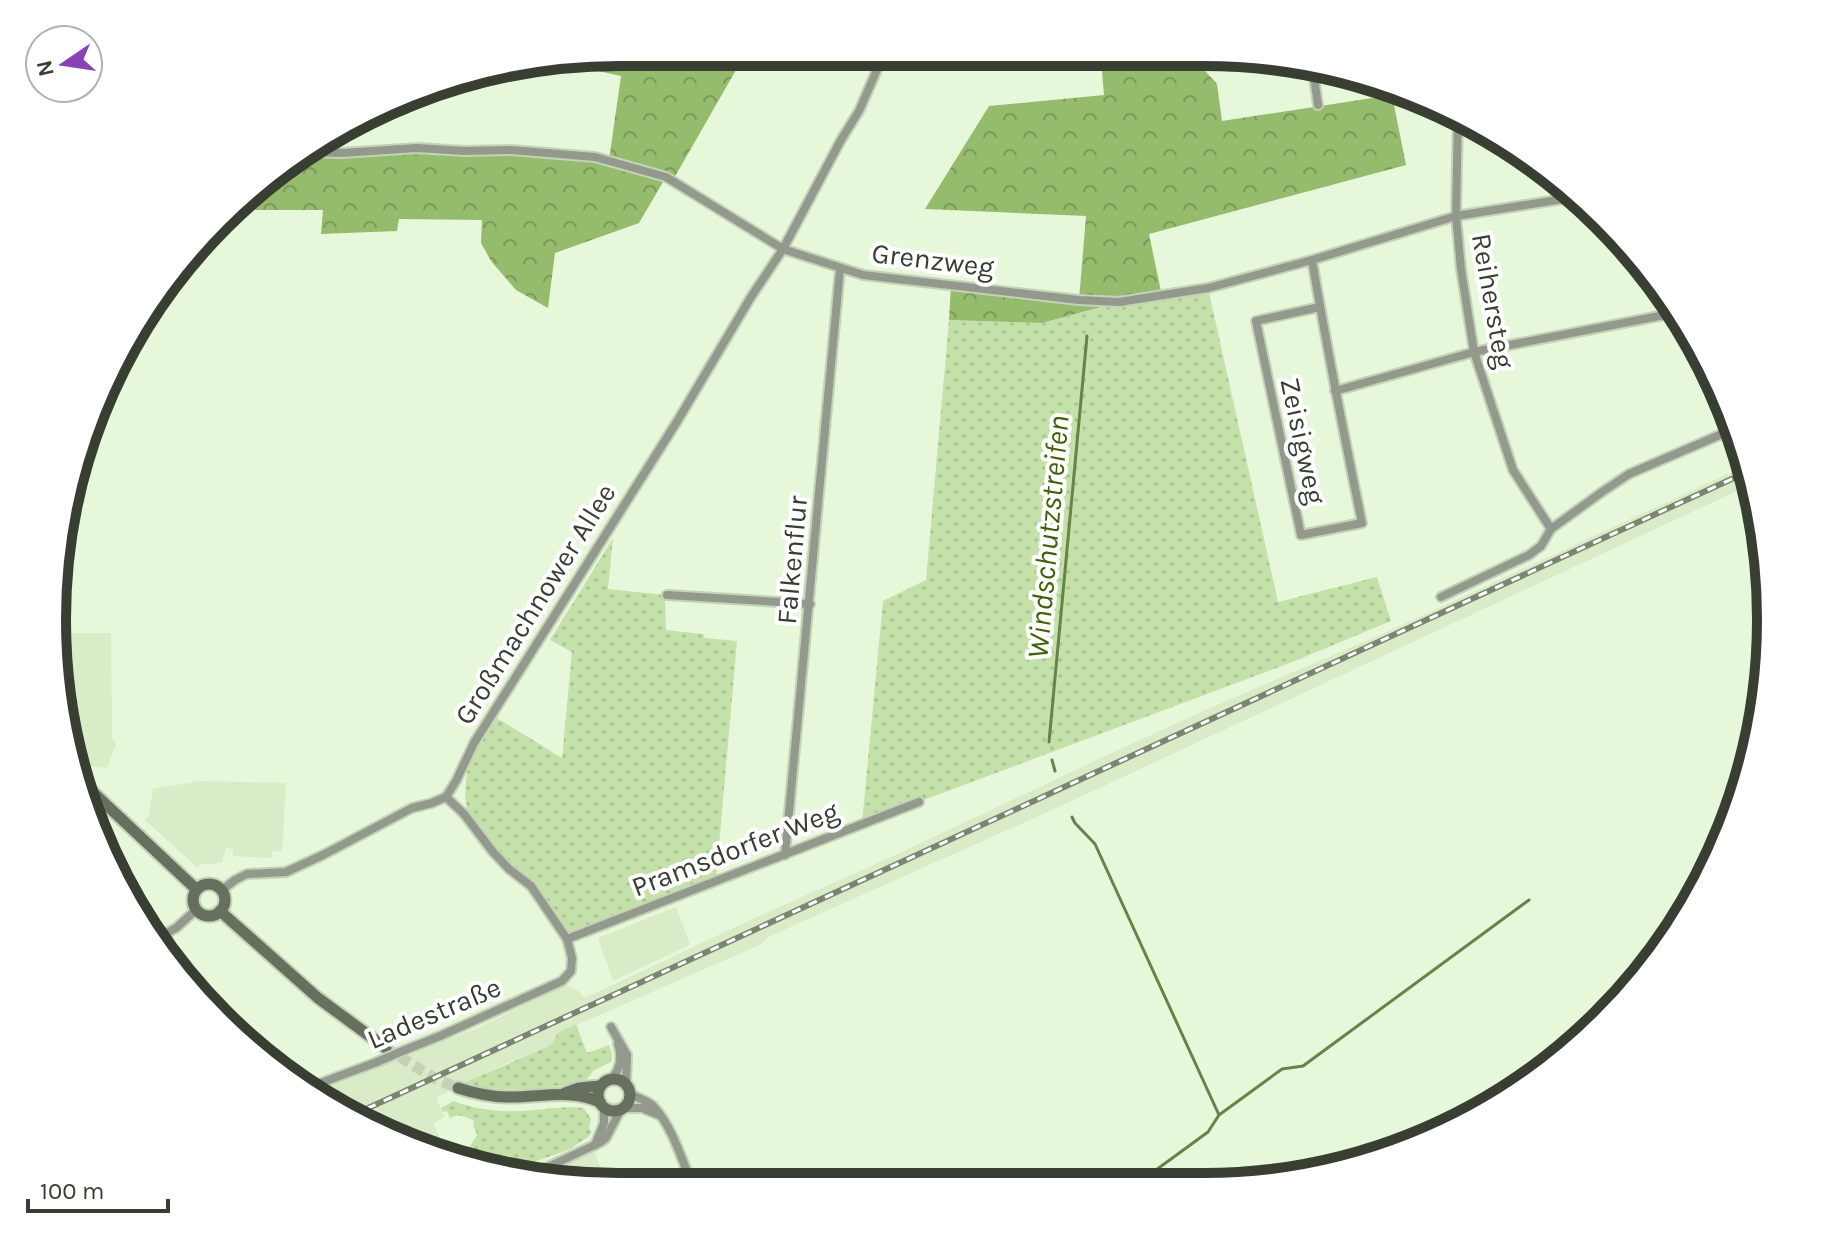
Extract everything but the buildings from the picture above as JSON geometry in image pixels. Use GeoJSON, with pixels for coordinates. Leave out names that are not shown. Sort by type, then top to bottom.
{"type":"FeatureCollection","features":[{"type":"Feature","properties":{"kind":"street","name":"Großmachnower Allee"},"geometry":{"type":"LineString","coordinates":[[446,797],[474,743],[783,249],[859,111],[879,66]]}},
{"type":"Feature","properties":{"kind":"street"},"geometry":{"type":"LineString","coordinates":[[1314,78],[1318,105]]}},
{"type":"Feature","properties":{"kind":"street","name":"Reihersteg"},"geometry":{"type":"LineString","coordinates":[[1458,128],[1456,216],[1474,352],[1513,470],[1551,529]]}},
{"type":"Feature","properties":{"kind":"street","name":"Grenzweg"},"geometry":{"type":"LineString","coordinates":[[323,153],[417,148],[511,150],[595,157],[673,180],[783,249],[840,269],[863,275],[1119,302],[1208,288],[1456,216],[1563,199]]}},
{"type":"Feature","properties":{"kind":"street","name":"Zeisigweg"},"geometry":{"type":"LineString","coordinates":[[1312,260],[1362,523],[1301,535],[1256,321],[1320,307]]}},
{"type":"Feature","properties":{"kind":"street","name":"Falkenflur"},"geometry":{"type":"LineString","coordinates":[[785,855],[840,269]]}},
{"type":"Feature","properties":{"kind":"street","name":"Zeisigweg"},"geometry":{"type":"LineString","coordinates":[[1335,391],[1474,352],[1666,315]]}},
{"type":"Feature","properties":{"kind":"street"},"geometry":{"type":"LineString","coordinates":[[1441,597],[1529,555],[1541,546],[1551,529],[1629,474],[1725,433]]}},
{"type":"Feature","properties":{"kind":"street"},"geometry":{"type":"LineString","coordinates":[[667,595],[810,604]]}},
{"type":"Feature","properties":{"kind":"street"},"geometry":{"type":"LineString","coordinates":[[94,793],[196,889]]}},
{"type":"Feature","properties":{"kind":"street"},"geometry":{"type":"LineString","coordinates":[[222,890],[247,874],[279,873],[295,868],[412,808],[446,797],[509,869],[531,886],[567,939]]}},
{"type":"Feature","properties":{"kind":"street","name":"Pramsdorfer Weg"},"geometry":{"type":"LineString","coordinates":[[567,939],[919,802]]}},
{"type":"Feature","properties":{"kind":"street"},"geometry":{"type":"LineString","coordinates":[[207,883],[222,890],[225,903],[220,911],[210,916],[196,910],[192,900],[196,889],[207,883]]}},
{"type":"Feature","properties":{"kind":"street"},"geometry":{"type":"LineString","coordinates":[[164,934],[196,910]]}},
{"type":"Feature","properties":{"kind":"street"},"geometry":{"type":"LineString","coordinates":[[220,911],[318,998],[386,1048]]}},
{"type":"Feature","properties":{"kind":"street","name":"Ladestraße"},"geometry":{"type":"LineString","coordinates":[[318,1084],[440,1036],[562,981],[571,971],[572,958],[567,939]]}},
{"type":"Feature","properties":{"kind":"street"},"geometry":{"type":"LineString","coordinates":[[458,1088],[493,1097],[524,1097],[565,1094],[579,1088],[600,1086],[615,1075],[621,1054],[613,1031],[627,1055],[630,1102],[606,1138],[546,1168]]}},
{"type":"Feature","properties":{"kind":"street"},"geometry":{"type":"LineString","coordinates":[[611,1079],[619,1079],[650,1103],[677,1145],[688,1173]]}},
{"type":"Feature","properties":{"kind":"street"},"geometry":{"type":"LineString","coordinates":[[594,1145],[605,1114],[598,1094],[600,1086]]}},
{"type":"Feature","properties":{"kind":"street"},"geometry":{"type":"LineString","coordinates":[[565,1094],[602,1105],[611,1111],[642,1108],[660,1116]]}},
{"type":"Feature","properties":{"kind":"shaded area"},"geometry":{"type":"Polygon","coordinates":[[[1208,288],[1278,602],[1377,577],[1391,621],[1290,663],[862,823],[883,601],[926,580],[949,320],[1042,323],[1119,302],[1208,288]]]}},
{"type":"Feature","properties":{"kind":"shaded area"},"geometry":{"type":"Polygon","coordinates":[[[1736,470],[1741,489],[1052,810],[768,937],[762,944],[558,1033],[551,1045],[439,1096],[437,1101],[445,1117],[433,1123],[442,1142],[375,1116],[325,1088],[478,1028],[565,985],[585,998],[1199,713],[1389,631],[1736,470]]]}},
{"type":"Feature","properties":{"kind":"shaded area"},"geometry":{"type":"Polygon","coordinates":[[[613,538],[608,589],[665,595],[666,630],[737,641],[716,880],[567,939],[549,909],[509,869],[467,812],[467,772],[474,754],[497,718],[562,758],[572,652],[550,640],[613,538]]]}},
{"type":"Feature","properties":{"kind":"shaded area"},"geometry":{"type":"Polygon","coordinates":[[[66,633],[111,633],[112,739],[116,744],[107,768],[91,766],[84,760],[77,727],[66,633]]]}},
{"type":"Feature","properties":{"kind":"shaded area"},"geometry":{"type":"Polygon","coordinates":[[[200,781],[286,783],[282,852],[272,851],[272,858],[233,856],[233,849],[226,848],[222,862],[201,863],[197,867],[145,820],[149,815],[153,789],[200,781]]]}},
{"type":"Feature","properties":{"kind":"shaded area"},"geometry":{"type":"Polygon","coordinates":[[[676,907],[690,945],[613,981],[598,938],[676,907]]]}},
{"type":"Feature","properties":{"kind":"shaded area"},"geometry":{"type":"Polygon","coordinates":[[[576,1024],[587,1053],[609,1045],[612,1054],[611,1062],[593,1071],[584,1083],[509,1089],[464,1083],[551,1045],[558,1033],[576,1024]]]}},
{"type":"Feature","properties":{"kind":"shaded area"},"geometry":{"type":"Polygon","coordinates":[[[454,1101],[504,1111],[584,1108],[591,1119],[589,1128],[592,1132],[568,1150],[531,1163],[518,1163],[469,1148],[477,1135],[474,1121],[462,1116],[450,1118],[447,1111],[443,1112],[441,1108],[454,1101]]]}},
{"type":"Feature","properties":{"kind":"shaded area"},"geometry":{"type":"Polygon","coordinates":[[[594,1150],[602,1173],[583,1172],[555,1169],[594,1150]]]}},
{"type":"Feature","properties":{"kind":"green space"},"geometry":{"type":"Polygon","coordinates":[[[738,66],[673,180],[666,177],[639,223],[555,253],[548,308],[516,290],[491,261],[481,243],[482,220],[399,219],[397,231],[321,234],[323,210],[247,210],[324,152],[511,150],[609,160],[621,76],[581,67],[738,66]]]}},
{"type":"Feature","properties":{"kind":"green space"},"geometry":{"type":"Polygon","coordinates":[[[1102,66],[1201,66],[1217,84],[1222,121],[1384,96],[1393,100],[1406,165],[1149,234],[1162,296],[1119,302],[1042,323],[949,320],[951,285],[1079,300],[1086,216],[925,209],[989,106],[1104,95],[1102,66]]]}},
{"type":"Feature","properties":{"kind":"waterway","name":"Windschutzstreifen"},"geometry":{"type":"LineString","coordinates":[[1049,742],[1087,336]]}},
{"type":"Feature","properties":{"kind":"waterway","name":"Windschutzstreifen"},"geometry":{"type":"LineString","coordinates":[[1052,760],[1055,771]]}},
{"type":"Feature","properties":{"kind":"waterway","name":"Windschutzstreifen"},"geometry":{"type":"LineString","coordinates":[[1072,817],[1095,844],[1219,1115]]}},
{"type":"Feature","properties":{"kind":"waterway"},"geometry":{"type":"LineString","coordinates":[[1152,1173],[1208,1132],[1219,1115],[1282,1069],[1303,1066],[1529,900]]}},
{"type":"Feature","properties":{"kind":"tunnel"},"geometry":{"type":"LineString","coordinates":[[386,1048],[434,1078],[458,1088]]}},
{"type":"Feature","properties":{"kind":"railway"},"geometry":{"type":"LineString","coordinates":[[364,1110],[1738,476]]}}]}
